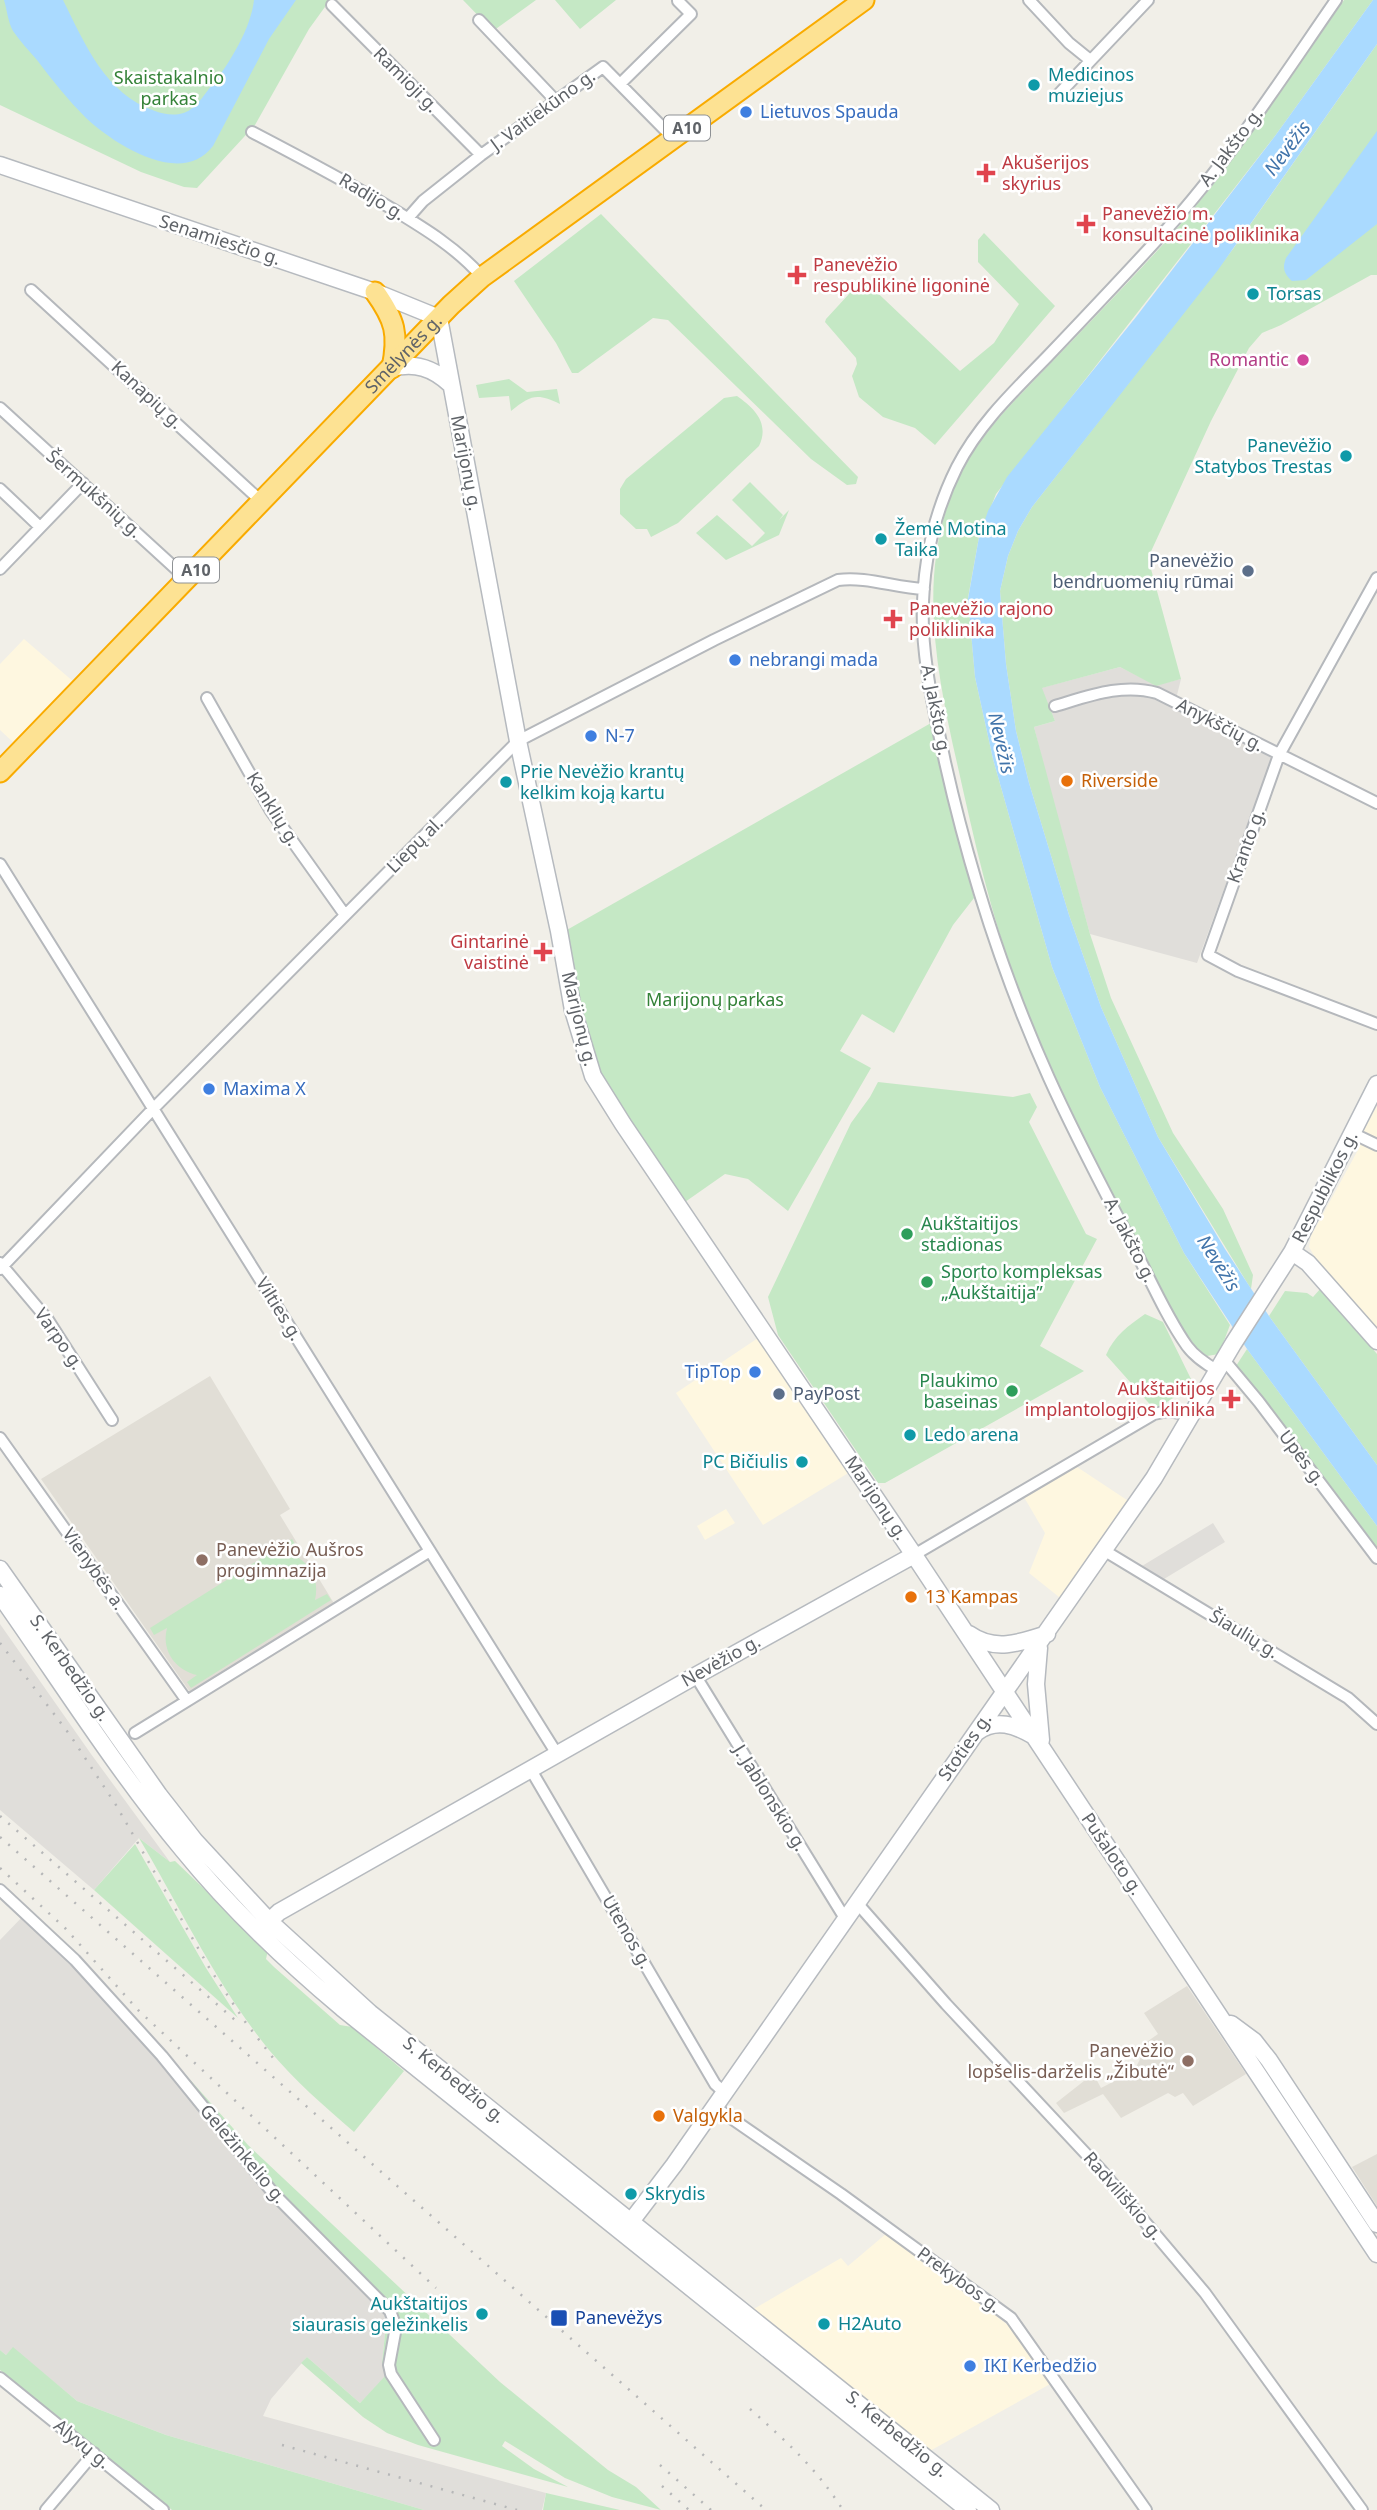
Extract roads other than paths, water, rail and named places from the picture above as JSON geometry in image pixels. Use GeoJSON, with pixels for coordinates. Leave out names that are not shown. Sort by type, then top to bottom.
{"type":"FeatureCollection","features":[{"type":"Feature","properties":{"kind":"highway","name":"Smėlynės g."},"geometry":{"type":"LineString","coordinates":[[0,772],[439,317],[482,277],[864,0]]}},
{"type":"Feature","properties":{"kind":"highway"},"geometry":{"type":"LineString","coordinates":[[375,292],[393,321],[396,337],[391,368]]}},
{"type":"Feature","properties":{"kind":"main road","name":"Senamiesčio g."},"geometry":{"type":"LineString","coordinates":[[0,165],[375,292],[439,317]]}},
{"type":"Feature","properties":{"kind":"main road","name":"Marijonų g."},"geometry":{"type":"LineString","coordinates":[[439,317],[518,741],[559,931],[573,1010],[593,1076],[1005,1691]]}},
{"type":"Feature","properties":{"kind":"main road"},"geometry":{"type":"LineString","coordinates":[[391,368],[402,365],[426,368],[450,384]]}},
{"type":"Feature","properties":{"kind":"main road","name":"Respublikos g."},"geometry":{"type":"LineString","coordinates":[[1292,1252],[1377,1084]]}},
{"type":"Feature","properties":{"kind":"main road"},"geometry":{"type":"LineString","coordinates":[[1292,1252],[1308,1263],[1377,1341]]}},
{"type":"Feature","properties":{"kind":"main road","name":"Stoties g."},"geometry":{"type":"LineString","coordinates":[[627,2226],[715,2107],[1105,1551],[1154,1478],[1233,1344],[1292,1252]]}},
{"type":"Feature","properties":{"kind":"main road","name":"Nevėžio g."},"geometry":{"type":"LineString","coordinates":[[264,1926],[279,1912],[695,1675],[915,1555]]}},
{"type":"Feature","properties":{"kind":"main road","name":"S. Kerbedžio g."},"geometry":{"type":"LineString","coordinates":[[0,1569],[177,1820],[264,1926],[342,2008],[627,2226],[955,2490],[991,2510]]}},
{"type":"Feature","properties":{"kind":"main road","name":"S. Kerbedžio g."},"geometry":{"type":"LineString","coordinates":[[0,1595],[163,1826],[207,1878],[264,1926]]}},
{"type":"Feature","properties":{"kind":"main road"},"geometry":{"type":"LineString","coordinates":[[966,1632],[979,1641],[1001,1645],[1043,1639],[1036,1684],[1039,1742]]}},
{"type":"Feature","properties":{"kind":"main road","name":"Pušaloto g."},"geometry":{"type":"LineString","coordinates":[[1005,1691],[1377,2254]]}},
{"type":"Feature","properties":{"kind":"main road"},"geometry":{"type":"LineString","coordinates":[[975,1733],[988,1725],[1005,1724],[1021,1729],[1039,1742]]}},
{"type":"Feature","properties":{"kind":"main road","name":"Pušaloto g."},"geometry":{"type":"LineString","coordinates":[[1221,2016],[1254,2041],[1264,2053],[1377,2224]]}},
{"type":"Feature","properties":{"kind":"main road","name":"S. Kerbedžio g."},"geometry":{"type":"LineString","coordinates":[[955,2490],[968,2510]]}},
{"type":"Feature","properties":{"kind":"street"},"geometry":{"type":"LineString","coordinates":[[1029,0],[1069,43],[1090,60]]}},
{"type":"Feature","properties":{"kind":"street"},"geometry":{"type":"LineString","coordinates":[[1057,96],[1148,0]]}},
{"type":"Feature","properties":{"kind":"street","name":"A. Jakšto g."},"geometry":{"type":"LineString","coordinates":[[1221,1365],[1197,1357],[1172,1322],[1063,1108],[1009,986],[958,820],[936,720],[926,663],[924,589],[929,548],[939,507],[965,452],[999,405],[1180,214],[1256,114],[1336,0]]}},
{"type":"Feature","properties":{"kind":"street"},"geometry":{"type":"LineString","coordinates":[[620,84],[691,14],[678,1]]}},
{"type":"Feature","properties":{"kind":"street","name":"Ramioji g."},"geometry":{"type":"LineString","coordinates":[[332,5],[481,155]]}},
{"type":"Feature","properties":{"kind":"street"},"geometry":{"type":"LineString","coordinates":[[479,20],[555,100]]}},
{"type":"Feature","properties":{"kind":"street","name":"J. Vaitiekūno g."},"geometry":{"type":"LineString","coordinates":[[408,218],[423,201],[481,155],[603,67],[673,138]]}},
{"type":"Feature","properties":{"kind":"street","name":"Radijo g."},"geometry":{"type":"LineString","coordinates":[[253,132],[345,180],[408,218],[469,262],[482,277]]}},
{"type":"Feature","properties":{"kind":"street","name":"Kanapių g."},"geometry":{"type":"LineString","coordinates":[[31,290],[262,502]]}},
{"type":"Feature","properties":{"kind":"street","name":"Šermukšnių g."},"geometry":{"type":"LineString","coordinates":[[0,408],[187,579]]}},
{"type":"Feature","properties":{"kind":"street"},"geometry":{"type":"LineString","coordinates":[[0,569],[83,483]]}},
{"type":"Feature","properties":{"kind":"street"},"geometry":{"type":"LineString","coordinates":[[0,489],[40,527]]}},
{"type":"Feature","properties":{"kind":"street","name":"Kranto g."},"geometry":{"type":"LineString","coordinates":[[1377,578],[1279,755],[1208,955],[1238,971],[1377,1024]]}},
{"type":"Feature","properties":{"kind":"street","name":"Liepų al."},"geometry":{"type":"LineString","coordinates":[[1,1266],[518,741],[714,640],[838,580],[849,579],[924,589]]}},
{"type":"Feature","properties":{"kind":"street","name":"Anykščių g."},"geometry":{"type":"LineString","coordinates":[[1055,706],[1105,691],[1140,688],[1157,693],[1377,803]]}},
{"type":"Feature","properties":{"kind":"street","name":"Kanklių g."},"geometry":{"type":"LineString","coordinates":[[207,698],[271,811],[345,915]]}},
{"type":"Feature","properties":{"kind":"street","name":"Vilties g."},"geometry":{"type":"LineString","coordinates":[[0,864],[557,1754]]}},
{"type":"Feature","properties":{"kind":"street"},"geometry":{"type":"LineString","coordinates":[[1352,1133],[1377,1144]]}},
{"type":"Feature","properties":{"kind":"street","name":"Varpo g."},"geometry":{"type":"LineString","coordinates":[[1,1266],[48,1320],[112,1420]]}},
{"type":"Feature","properties":{"kind":"street","name":"Upės g."},"geometry":{"type":"LineString","coordinates":[[1221,1365],[1259,1402],[1377,1558]]}},
{"type":"Feature","properties":{"kind":"street","name":"Nevėžio g."},"geometry":{"type":"LineString","coordinates":[[915,1555],[1154,1414],[1168,1411],[1192,1415]]}},
{"type":"Feature","properties":{"kind":"street","name":"Vienybės a."},"geometry":{"type":"LineString","coordinates":[[0,1437],[187,1701]]}},
{"type":"Feature","properties":{"kind":"street"},"geometry":{"type":"LineString","coordinates":[[135,1733],[430,1551]]}},
{"type":"Feature","properties":{"kind":"street","name":"Šiaulių g."},"geometry":{"type":"LineString","coordinates":[[1105,1551],[1345,1696],[1377,1724]]}},
{"type":"Feature","properties":{"kind":"street","name":"J. Jablonskio g."},"geometry":{"type":"LineString","coordinates":[[695,1675],[846,1920]]}},
{"type":"Feature","properties":{"kind":"street","name":"Utenos g."},"geometry":{"type":"LineString","coordinates":[[531,1770],[715,2084],[724,2092]]}},
{"type":"Feature","properties":{"kind":"street","name":"Geležinkelio g."},"geometry":{"type":"LineString","coordinates":[[0,1890],[75,1960],[162,2056],[274,2194],[390,2311],[396,2327],[389,2365],[391,2374],[434,2440]]}},
{"type":"Feature","properties":{"kind":"street","name":"Radviliškio g."},"geometry":{"type":"LineString","coordinates":[[857,1903],[946,2004],[1060,2124],[1181,2263],[1362,2510]]}},
{"type":"Feature","properties":{"kind":"street","name":"Prekybos g."},"geometry":{"type":"LineString","coordinates":[[715,2107],[831,2187],[1011,2318],[1146,2510]]}},
{"type":"Feature","properties":{"kind":"street","name":"Alyvų g."},"geometry":{"type":"LineString","coordinates":[[0,2378],[163,2510]]}},
{"type":"Feature","properties":{"kind":"street"},"geometry":{"type":"LineString","coordinates":[[46,2510],[94,2454]]}},
{"type":"Feature","properties":{"kind":"water"},"geometry":{"type":"Polygon","coordinates":[[[4,0],[63,0],[98,66],[110,80],[138,103],[159,112],[173,114],[187,112],[194,107],[219,76],[244,33],[254,0],[296,0],[269,39],[213,146],[200,158],[184,163],[148,158],[113,139],[86,118],[13,31],[4,0]]]}},
{"type":"Feature","properties":{"kind":"water","name":"Nevėžis"},"geometry":{"type":"Polygon","coordinates":[[[1373,0],[1377,0],[1377,44],[1218,270],[1032,507],[1008,556],[1000,591],[1006,664],[1016,731],[1069,915],[1101,1007],[1158,1137],[1225,1249],[1269,1316],[1377,1465],[1377,1526],[1247,1349],[1184,1253],[1100,1087],[1052,967],[993,759],[975,677],[968,599],[979,537],[988,511],[1007,477],[1136,317],[1275,136],[1373,0]]]}},
{"type":"Feature","properties":{"kind":"water"},"geometry":{"type":"Polygon","coordinates":[[[1377,131],[1377,224],[1306,280],[1292,281],[1284,271],[1286,258],[1377,131]]]}},
{"type":"Feature","properties":{"kind":"railway"},"geometry":{"type":"LineString","coordinates":[[0,1643],[70,1735],[116,1805],[210,1969],[277,2063]]}},
{"type":"Feature","properties":{"kind":"railway"},"geometry":{"type":"LineString","coordinates":[[0,1816],[235,2020]]}},
{"type":"Feature","properties":{"kind":"railway"},"geometry":{"type":"LineString","coordinates":[[0,1837],[766,2510]]}},
{"type":"Feature","properties":{"kind":"railway"},"geometry":{"type":"LineString","coordinates":[[0,1868],[66,1929],[138,2010],[436,2288]]}},
{"type":"Feature","properties":{"kind":"railway"},"geometry":{"type":"LineString","coordinates":[[750,2409],[789,2444],[843,2510]]}},
{"type":"Feature","properties":{"kind":"railway"},"geometry":{"type":"LineString","coordinates":[[282,2445],[517,2510]]}},
{"type":"Feature","properties":{"kind":"railway"},"geometry":{"type":"LineString","coordinates":[[660,2465],[711,2510]]}},
{"type":"Feature","properties":{"kind":"railway"},"geometry":{"type":"LineString","coordinates":[[662,2486],[689,2510]]}},
{"type":"Feature","properties":{"kind":"place","name":"Medicinos muziejus"},"geometry":{"type":"Point","coordinates":[1034,85]}},
{"type":"Feature","properties":{"kind":"place","name":"Lietuvos Spauda"},"geometry":{"type":"Point","coordinates":[746,112]}},
{"type":"Feature","properties":{"kind":"place","name":"Akušerijos skyrius"},"geometry":{"type":"Point","coordinates":[986,173]}},
{"type":"Feature","properties":{"kind":"place","name":"Panevėžio m. konsultacinė poliklinika"},"geometry":{"type":"Point","coordinates":[1086,224]}},
{"type":"Feature","properties":{"kind":"place","name":"Panevėžio respublikinė ligoninė"},"geometry":{"type":"Point","coordinates":[797,275]}},
{"type":"Feature","properties":{"kind":"place","name":"Torsas"},"geometry":{"type":"Point","coordinates":[1253,294]}},
{"type":"Feature","properties":{"kind":"place","name":"Romantic"},"geometry":{"type":"Point","coordinates":[1303,360]}},
{"type":"Feature","properties":{"kind":"place","name":"Panevėžio Statybos Trestas"},"geometry":{"type":"Point","coordinates":[1346,456]}},
{"type":"Feature","properties":{"kind":"place","name":"Žemė Motina Taika"},"geometry":{"type":"Point","coordinates":[881,539]}},
{"type":"Feature","properties":{"kind":"place","name":"Panevėžio bendruomenių rūmai"},"geometry":{"type":"Point","coordinates":[1248,571]}},
{"type":"Feature","properties":{"kind":"place","name":"Panevėžio rajono poliklinika"},"geometry":{"type":"Point","coordinates":[893,619]}},
{"type":"Feature","properties":{"kind":"place","name":"nebrangi mada"},"geometry":{"type":"Point","coordinates":[735,660]}},
{"type":"Feature","properties":{"kind":"place","name":"N-7"},"geometry":{"type":"Point","coordinates":[591,736]}},
{"type":"Feature","properties":{"kind":"place","name":"Riverside"},"geometry":{"type":"Point","coordinates":[1067,781]}},
{"type":"Feature","properties":{"kind":"place","name":"Prie Nevėžio krantų kelkim koją kartu"},"geometry":{"type":"Point","coordinates":[506,782]}},
{"type":"Feature","properties":{"kind":"place","name":"Gintarinė vaistinė"},"geometry":{"type":"Point","coordinates":[543,952]}},
{"type":"Feature","properties":{"kind":"place","name":"Maxima X"},"geometry":{"type":"Point","coordinates":[209,1089]}},
{"type":"Feature","properties":{"kind":"place","name":"Aukštaitijos stadionas"},"geometry":{"type":"Point","coordinates":[907,1234]}},
{"type":"Feature","properties":{"kind":"place","name":"Sporto kompleksas „Aukštaitija”"},"geometry":{"type":"Point","coordinates":[927,1282]}},
{"type":"Feature","properties":{"kind":"place","name":"TipTop"},"geometry":{"type":"Point","coordinates":[755,1372]}},
{"type":"Feature","properties":{"kind":"place","name":"Plaukimo baseinas"},"geometry":{"type":"Point","coordinates":[1012,1391]}},
{"type":"Feature","properties":{"kind":"place","name":"PayPost"},"geometry":{"type":"Point","coordinates":[779,1394]}},
{"type":"Feature","properties":{"kind":"place","name":"Aukštaitijos implantologijos klinika"},"geometry":{"type":"Point","coordinates":[1231,1399]}},
{"type":"Feature","properties":{"kind":"place","name":"Ledo arena"},"geometry":{"type":"Point","coordinates":[910,1435]}},
{"type":"Feature","properties":{"kind":"place","name":"PC Bičiulis"},"geometry":{"type":"Point","coordinates":[802,1462]}},
{"type":"Feature","properties":{"kind":"place","name":"Panevėžio Aušros progimnazija"},"geometry":{"type":"Point","coordinates":[202,1560]}},
{"type":"Feature","properties":{"kind":"place","name":"13 Kampas"},"geometry":{"type":"Point","coordinates":[911,1597]}},
{"type":"Feature","properties":{"kind":"place","name":"Panevėžio lopšelis-darželis „Žibutė“"},"geometry":{"type":"Point","coordinates":[1188,2061]}},
{"type":"Feature","properties":{"kind":"place","name":"Valgykla"},"geometry":{"type":"Point","coordinates":[659,2116]}},
{"type":"Feature","properties":{"kind":"place","name":"Skrydis"},"geometry":{"type":"Point","coordinates":[631,2194]}},
{"type":"Feature","properties":{"kind":"place","name":"Aukštaitijos siaurasis geležinkelis"},"geometry":{"type":"Point","coordinates":[482,2314]}},
{"type":"Feature","properties":{"kind":"place","name":"Panevėžys"},"geometry":{"type":"Point","coordinates":[559,2318]}},
{"type":"Feature","properties":{"kind":"place","name":"H2Auto"},"geometry":{"type":"Point","coordinates":[824,2324]}},
{"type":"Feature","properties":{"kind":"place","name":"IKI Kerbedžio"},"geometry":{"type":"Point","coordinates":[970,2366]}},
{"type":"Feature","properties":{"kind":"park label","name":"Skaistakalnio parkas"},"geometry":{"type":"Point","coordinates":[169,88]}},
{"type":"Feature","properties":{"kind":"park label","name":"Marijonų parkas"},"geometry":{"type":"Point","coordinates":[715,1000]}}]}
